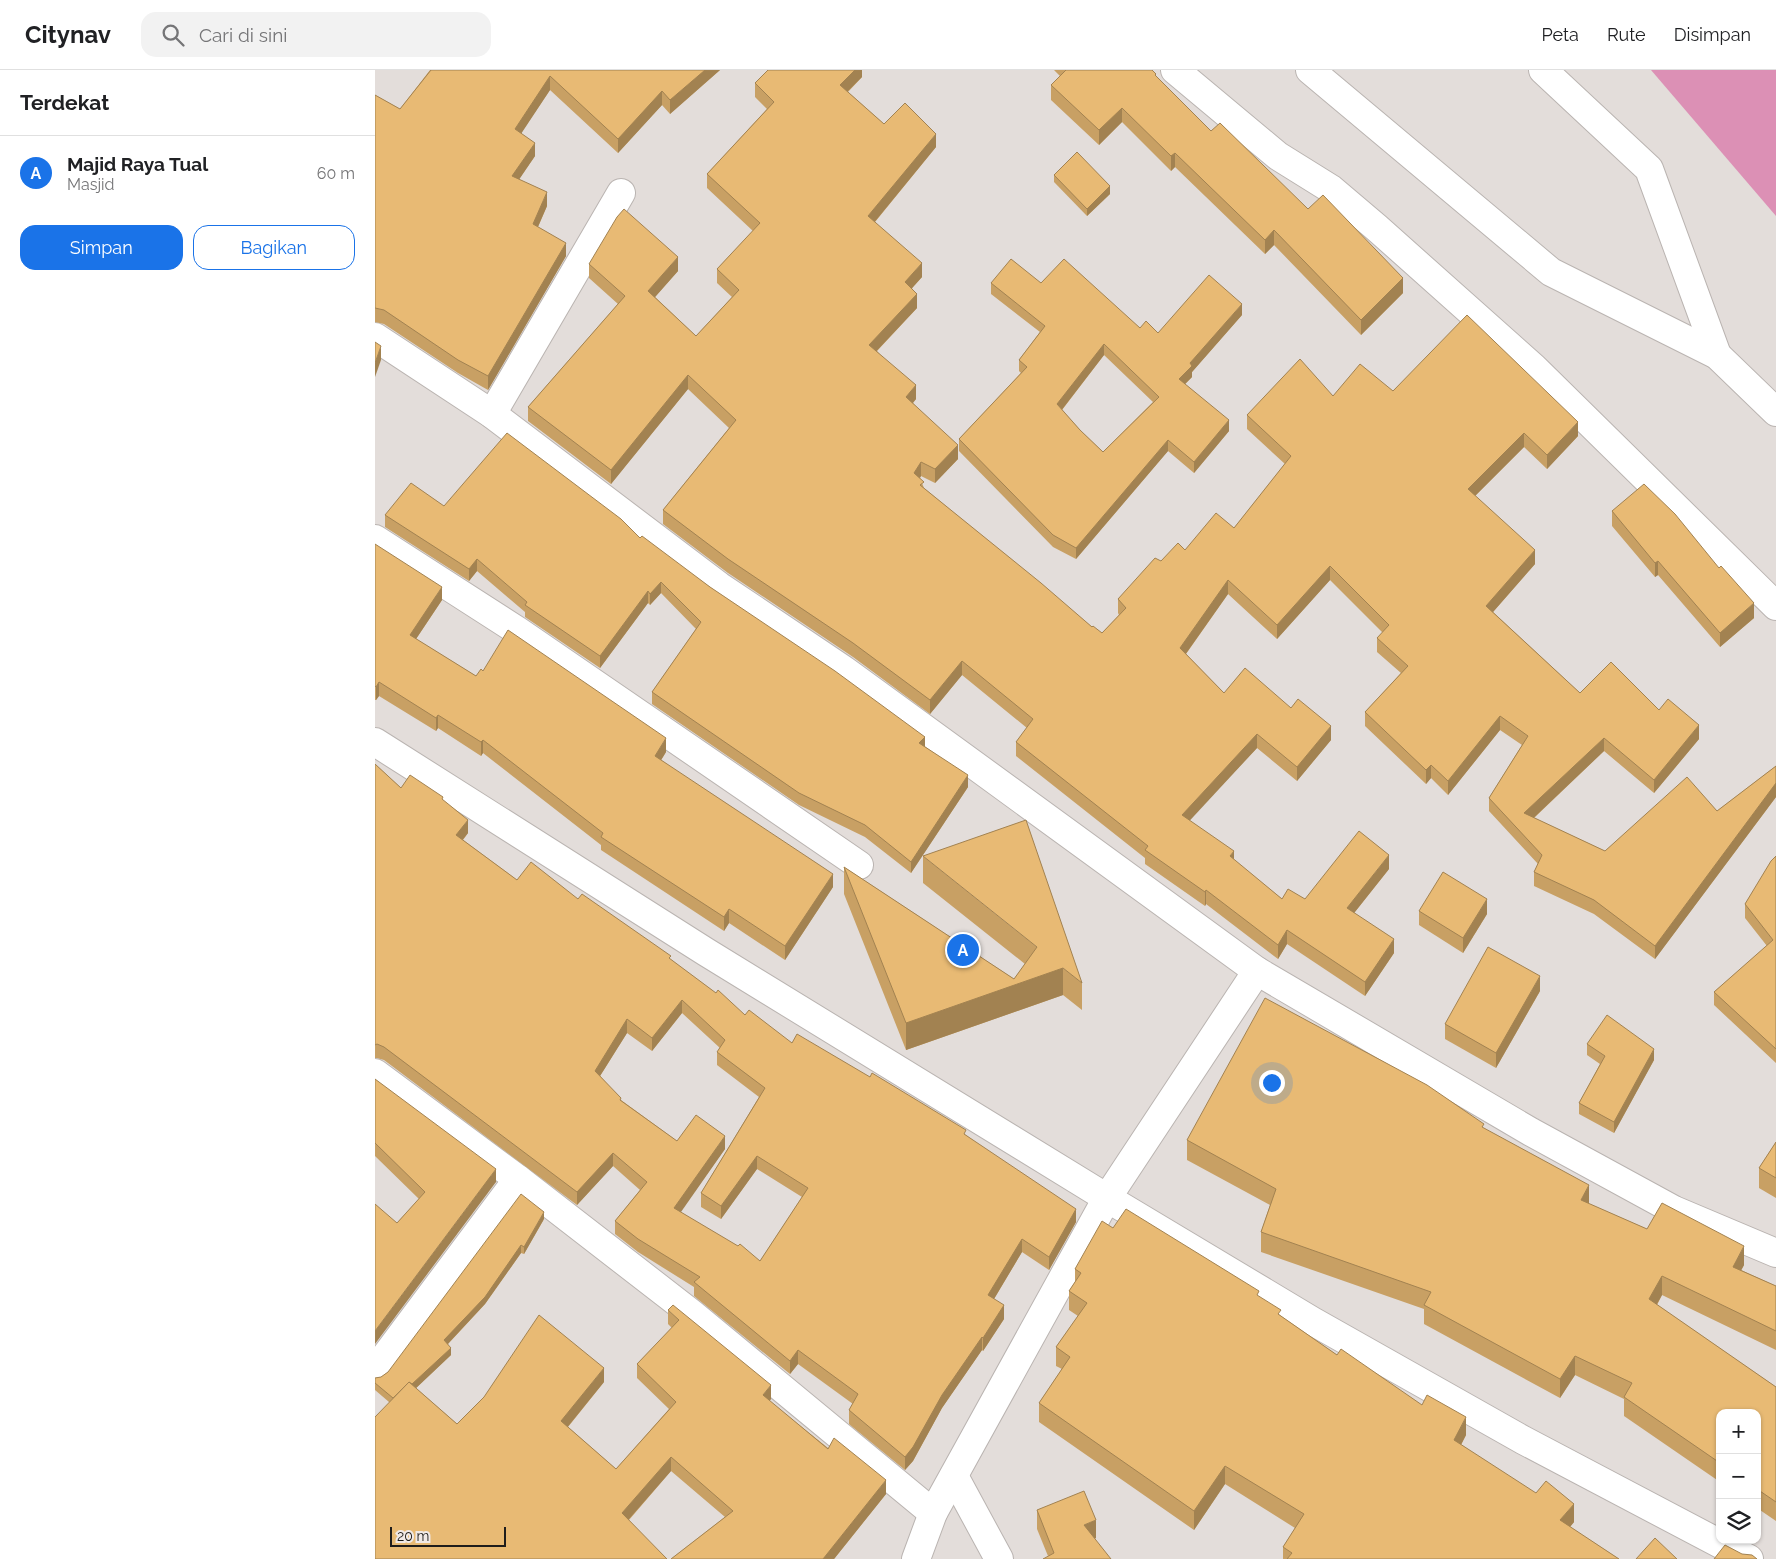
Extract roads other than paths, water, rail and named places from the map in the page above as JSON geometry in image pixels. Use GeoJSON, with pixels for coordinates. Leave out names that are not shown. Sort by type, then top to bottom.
{"type":"FeatureCollection","features":[{"type":"Feature","properties":{"kind":"main road"},"geometry":{"type":"LineString","coordinates":[[1175,70],[1278,156],[1339,196],[1527,361],[1776,606]]}},
{"type":"Feature","properties":{"kind":"main road"},"geometry":{"type":"LineString","coordinates":[[1310,70],[1551,272],[1717,355],[1776,412]]}},
{"type":"Feature","properties":{"kind":"main road"},"geometry":{"type":"LineString","coordinates":[[1543,70],[1649,169],[1717,355]]}},
{"type":"Feature","properties":{"kind":"main road"},"geometry":{"type":"LineString","coordinates":[[492,414],[621,193]]}},
{"type":"Feature","properties":{"kind":"main road"},"geometry":{"type":"LineString","coordinates":[[375,336],[492,414],[719,586],[843,670],[1257,972],[1531,1132],[1665,1206],[1776,1253]]}},
{"type":"Feature","properties":{"kind":"main road"},"geometry":{"type":"LineString","coordinates":[[375,539],[518,631],[859,865]]}},
{"type":"Feature","properties":{"kind":"main road"},"geometry":{"type":"LineString","coordinates":[[375,742],[706,952],[1107,1198],[1314,1322],[1523,1440],[1749,1559]]}},
{"type":"Feature","properties":{"kind":"main road"},"geometry":{"type":"LineString","coordinates":[[916,1559],[933,1512],[1107,1198],[1257,972]]}},
{"type":"Feature","properties":{"kind":"main road"},"geometry":{"type":"LineString","coordinates":[[375,1073],[518,1178],[691,1313],[933,1512]]}},
{"type":"Feature","properties":{"kind":"main road"},"geometry":{"type":"LineString","coordinates":[[375,1370],[518,1178]]}},
{"type":"Feature","properties":{"kind":"main road"},"geometry":{"type":"LineString","coordinates":[[954,1476],[999,1559]]}},
{"type":"Feature","properties":{"kind":"place","name":"Majid Raya Tual"},"geometry":{"type":"Point","coordinates":[963,950]}}]}
